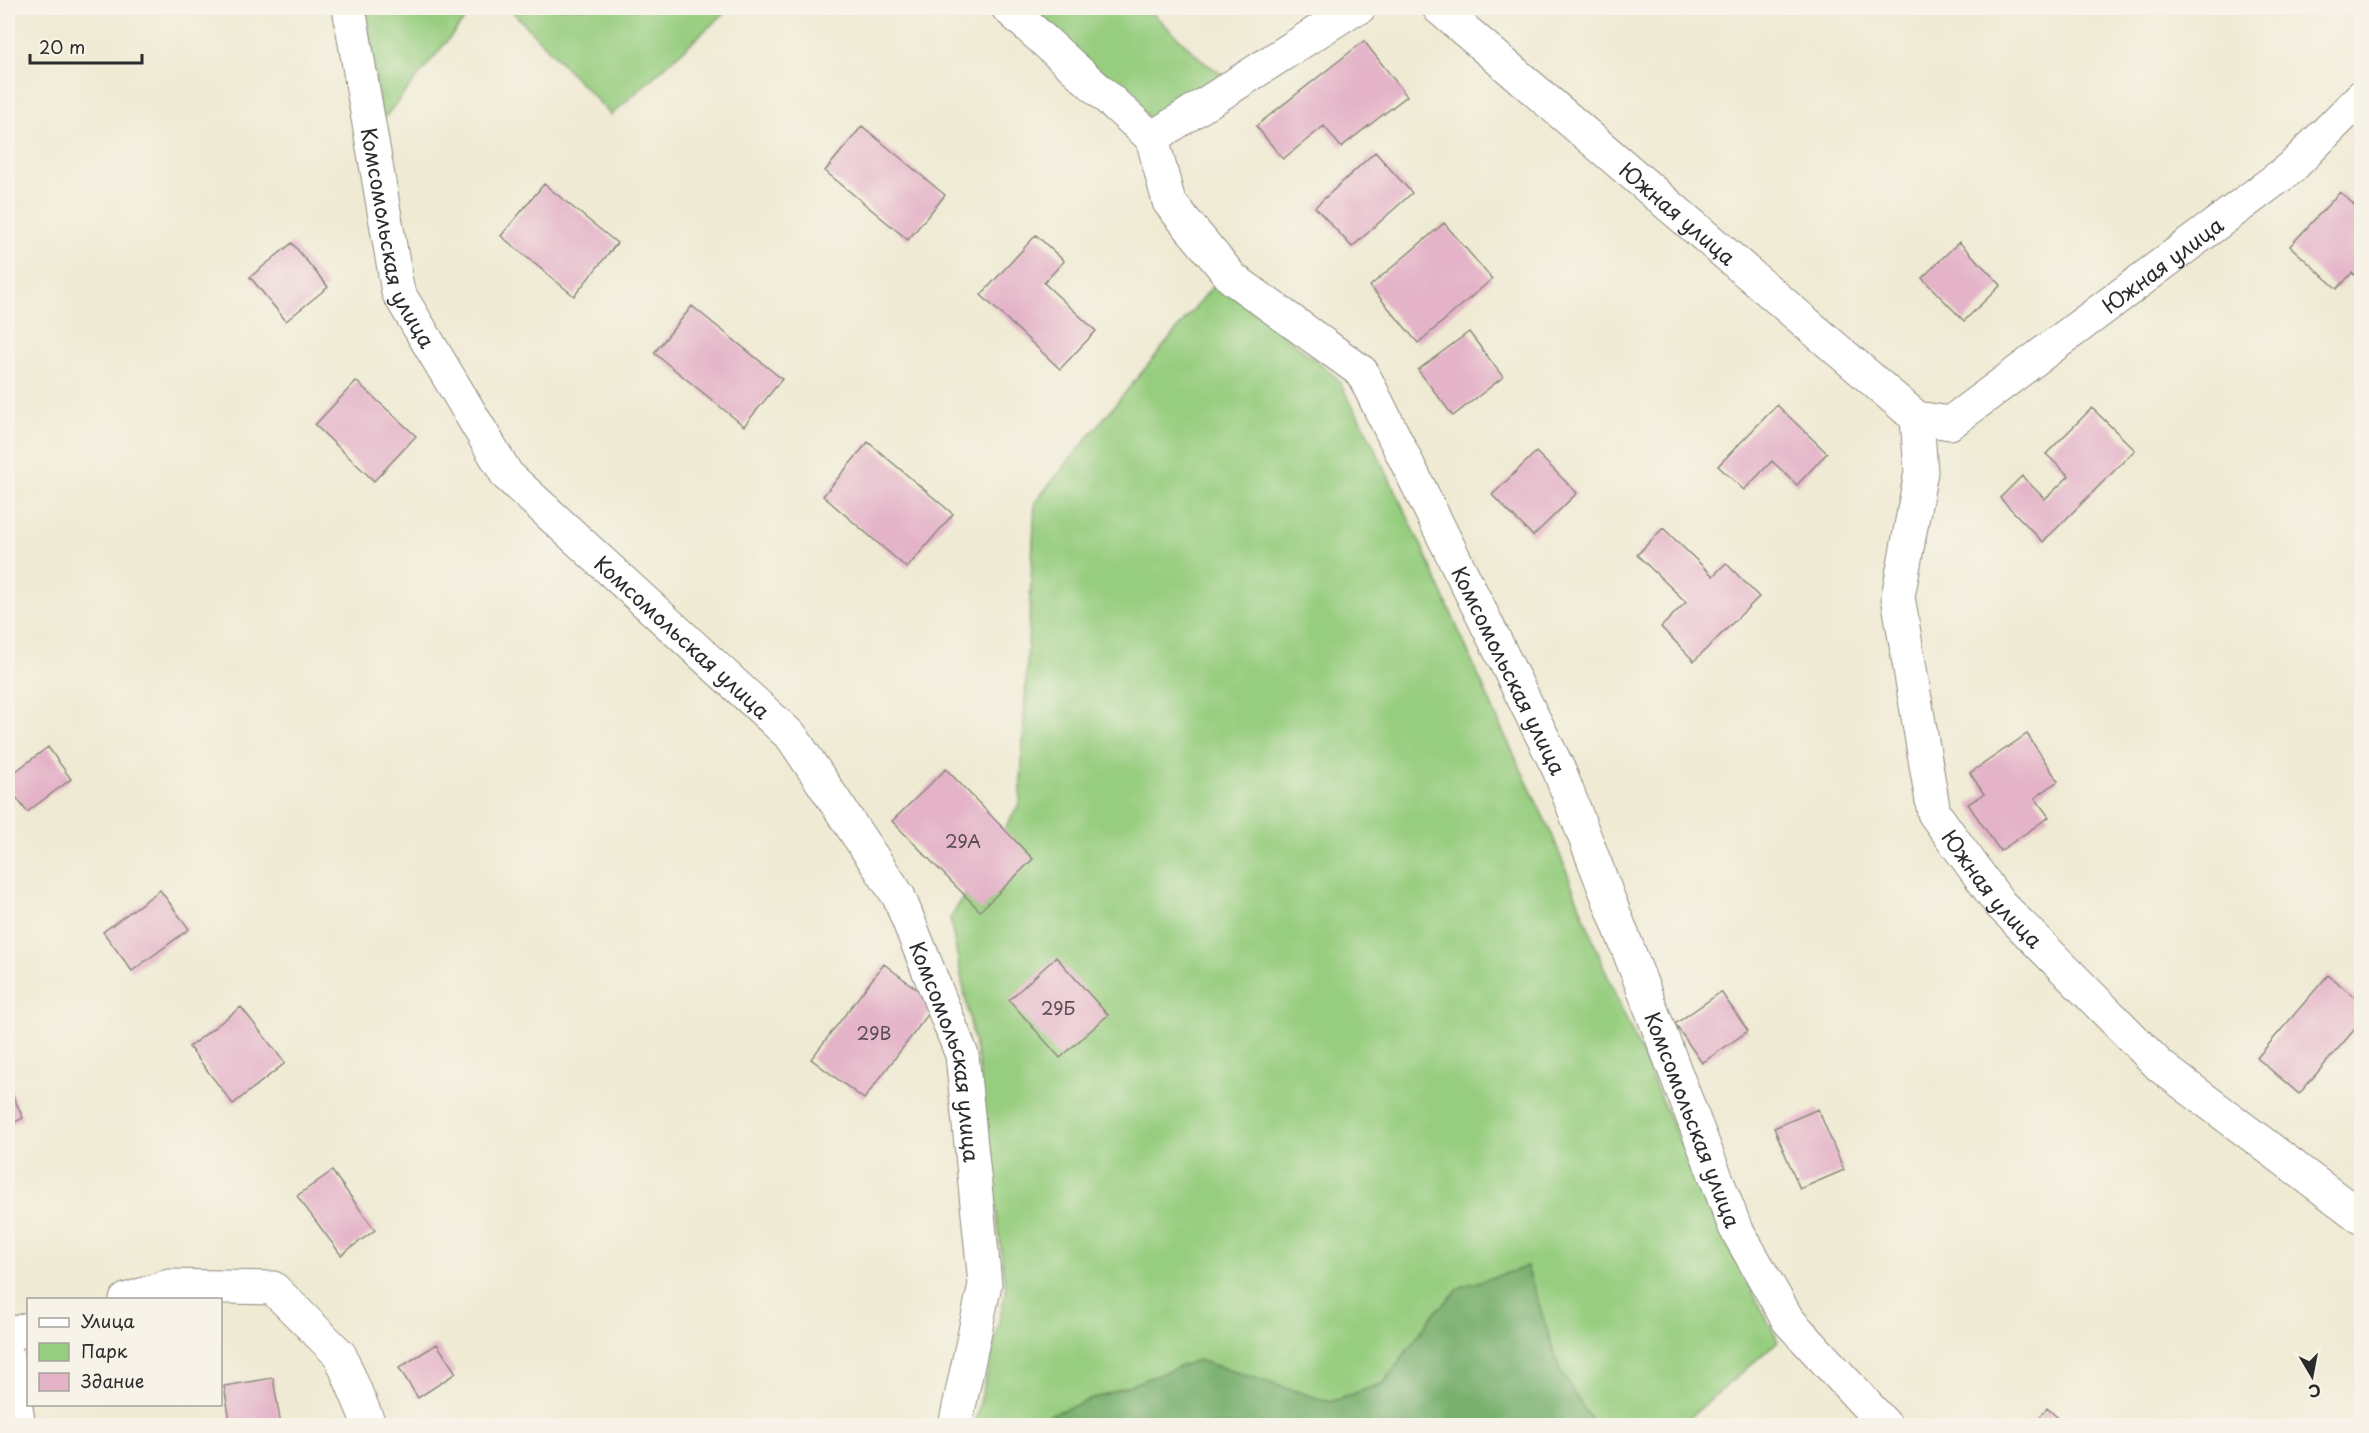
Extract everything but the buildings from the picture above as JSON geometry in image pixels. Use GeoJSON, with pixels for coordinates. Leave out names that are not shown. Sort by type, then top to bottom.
{"type":"FeatureCollection","features":[{"type":"Feature","properties":{"kind":"street","name":"Комсомольская улица"},"geometry":{"type":"LineString","coordinates":[[349,8],[398,292],[507,475],[792,737],[899,897],[962,1054],[985,1284],[955,1425]]}},
{"type":"Feature","properties":{"kind":"street"},"geometry":{"type":"LineString","coordinates":[[1008,8],[1152,138],[1353,9],[1359,8]]}},
{"type":"Feature","properties":{"kind":"street","name":"Южная улица"},"geometry":{"type":"LineString","coordinates":[[1439,8],[1917,418],[1950,423],[2291,168],[2361,96]]}},
{"type":"Feature","properties":{"kind":"street","name":"Комсомольская улица"},"geometry":{"type":"LineString","coordinates":[[1152,138],[1169,202],[1232,278],[1362,372],[1559,770],[1735,1227],[1788,1320],[1886,1425]]}},
{"type":"Feature","properties":{"kind":"street","name":"Южная улица"},"geometry":{"type":"LineString","coordinates":[[1917,418],[1921,472],[1898,597],[1934,813],[2000,904],[2160,1066],[2361,1218]]}},
{"type":"Feature","properties":{"kind":"street"},"geometry":{"type":"LineString","coordinates":[[129,1298],[169,1286],[273,1288],[340,1355],[370,1425]]}},
{"type":"Feature","properties":{"kind":"street"},"geometry":{"type":"LineString","coordinates":[[8,1335],[27,1329]]}},
{"type":"Feature","properties":{"kind":"street"},"geometry":{"type":"LineString","coordinates":[[8,1359],[19,1425]]}},
{"type":"Feature","properties":{"kind":"green space"},"geometry":{"type":"Polygon","coordinates":[[[366,8],[474,8],[381,122],[366,8]]]}},
{"type":"Feature","properties":{"kind":"green space"},"geometry":{"type":"Polygon","coordinates":[[[509,8],[730,8],[611,115],[509,8]]]}},
{"type":"Feature","properties":{"kind":"green space"},"geometry":{"type":"Polygon","coordinates":[[[1023,8],[1147,8],[1205,63],[1222,74],[1153,121],[1023,8]]]}},
{"type":"Feature","properties":{"kind":"green space"},"geometry":{"type":"Polygon","coordinates":[[[1217,281],[1337,378],[1366,430],[1423,549],[1500,725],[1553,837],[1605,970],[1706,1202],[1778,1341],[1681,1425],[1594,1425],[1560,1371],[1527,1268],[1435,1312],[1384,1383],[1330,1402],[1198,1360],[1049,1415],[1044,1425],[975,1425],[1006,1291],[978,1062],[950,919],[1020,803],[1035,502],[1217,281]]]}},
{"type":"Feature","properties":{"kind":"green space"},"geometry":{"type":"Polygon","coordinates":[[[1527,1267],[1560,1371],[1594,1425],[1044,1425],[1049,1415],[1198,1360],[1330,1402],[1384,1383],[1435,1312],[1461,1287],[1527,1267]]]}}]}
